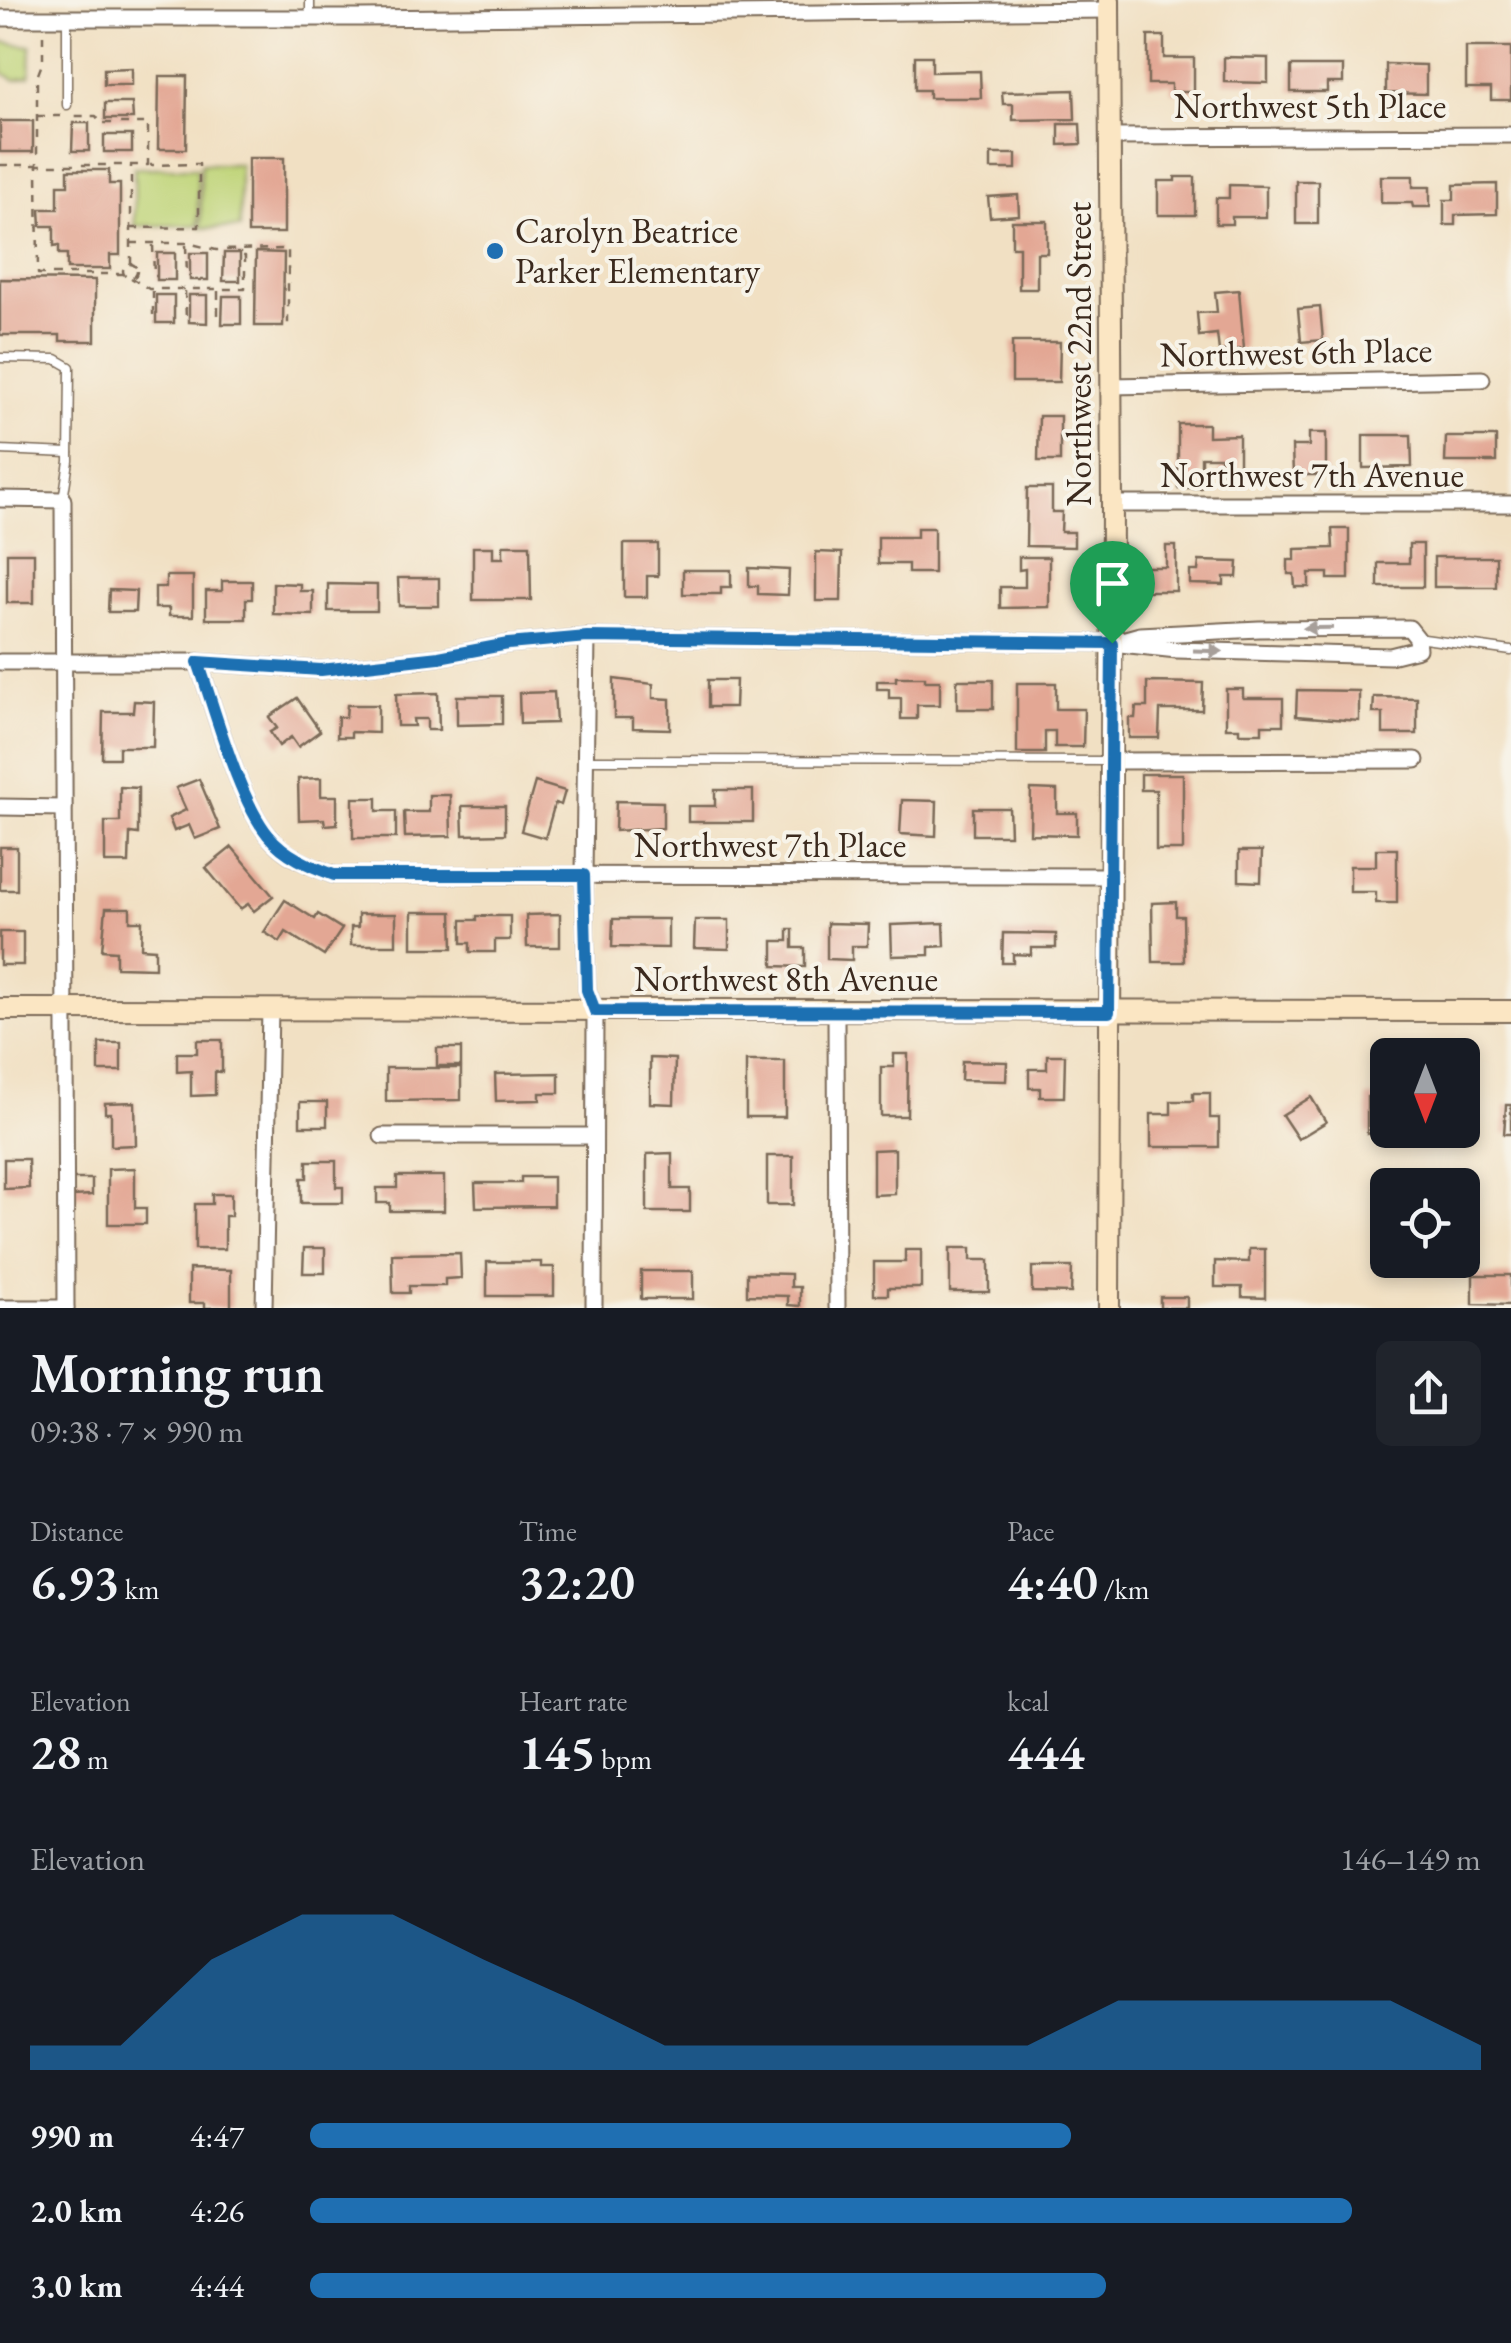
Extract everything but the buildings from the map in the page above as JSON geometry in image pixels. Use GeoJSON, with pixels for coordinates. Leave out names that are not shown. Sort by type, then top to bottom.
{"type":"FeatureCollection","features":[{"type":"Feature","properties":{"kind":"street"},"geometry":{"type":"LineString","coordinates":[[0,18],[66,10],[310,18],[597,7],[1109,5]]}},
{"type":"Feature","properties":{"kind":"street","name":"Northwest 22nd Street"},"geometry":{"type":"LineString","coordinates":[[1109,5],[1109,1308]]}},
{"type":"Feature","properties":{"kind":"street","name":"Northwest 5th Place"},"geometry":{"type":"LineString","coordinates":[[1110,137],[1511,135]]}},
{"type":"Feature","properties":{"kind":"street","name":"Northwest 6th Place"},"geometry":{"type":"LineString","coordinates":[[1112,386],[1482,379]]}},
{"type":"Feature","properties":{"kind":"street"},"geometry":{"type":"LineString","coordinates":[[0,500],[63,500],[66,1308],[0,1308]]}},
{"type":"Feature","properties":{"kind":"street","name":"Northwest 7th Avenue"},"geometry":{"type":"LineString","coordinates":[[1112,504],[1511,504]]}},
{"type":"Feature","properties":{"kind":"street"},"geometry":{"type":"LineString","coordinates":[[0,662],[198,662],[321,670],[587,637],[1112,643],[1177,650],[1390,656],[1418,649],[1418,638],[1408,628],[1259,628],[1140,634],[1112,643]]}},
{"type":"Feature","properties":{"kind":"street"},"geometry":{"type":"LineString","coordinates":[[587,637],[584,875],[587,990],[595,1011],[594,1308]]}},
{"type":"Feature","properties":{"kind":"street","name":"Northwest 7th Place"},"geometry":{"type":"LineString","coordinates":[[198,662],[241,784],[268,836],[302,863],[334,875],[1110,876]]}},
{"type":"Feature","properties":{"kind":"street"},"geometry":{"type":"LineString","coordinates":[[1111,761],[1416,760]]}},
{"type":"Feature","properties":{"kind":"street"},"geometry":{"type":"LineString","coordinates":[[0,807],[64,808]]}},
{"type":"Feature","properties":{"kind":"street","name":"Northwest 8th Avenue"},"geometry":{"type":"LineString","coordinates":[[0,1009],[1511,1011]]}},
{"type":"Feature","properties":{"kind":"street"},"geometry":{"type":"LineString","coordinates":[[264,1308],[270,1009]]}},
{"type":"Feature","properties":{"kind":"street"},"geometry":{"type":"LineString","coordinates":[[836,1012],[837,1308]]}},
{"type":"Feature","properties":{"kind":"street"},"geometry":{"type":"LineString","coordinates":[[382,1136],[594,1136]]}},
{"type":"Feature","properties":{"kind":"lane"},"geometry":{"type":"LineString","coordinates":[[310,0],[310,18]]}},
{"type":"Feature","properties":{"kind":"lane"},"geometry":{"type":"LineString","coordinates":[[66,10],[67,105]]}},
{"type":"Feature","properties":{"kind":"lane"},"geometry":{"type":"LineString","coordinates":[[0,358],[56,359],[70,368],[69,453],[63,500]]}},
{"type":"Feature","properties":{"kind":"lane"},"geometry":{"type":"LineString","coordinates":[[0,450],[69,453]]}},
{"type":"Feature","properties":{"kind":"lane"},"geometry":{"type":"LineString","coordinates":[[1418,638],[1511,651]]}},
{"type":"Feature","properties":{"kind":"lane"},"geometry":{"type":"LineString","coordinates":[[585,760],[1111,761]]}},
{"type":"Feature","properties":{"kind":"path"},"geometry":{"type":"LineString","coordinates":[[43,31],[43,61],[37,78],[38,274],[124,274],[152,290],[245,290],[245,256],[240,256]]}},
{"type":"Feature","properties":{"kind":"path"},"geometry":{"type":"LineString","coordinates":[[37,116],[96,116],[101,123],[148,123],[148,164]]}},
{"type":"Feature","properties":{"kind":"path"},"geometry":{"type":"LineString","coordinates":[[131,164],[131,264],[138,273],[131,278]]}},
{"type":"Feature","properties":{"kind":"path"},"geometry":{"type":"LineString","coordinates":[[0,165],[199,164],[199,228],[131,228]]}},
{"type":"Feature","properties":{"kind":"path"},"geometry":{"type":"LineString","coordinates":[[131,243],[186,243],[216,250],[288,249],[288,324],[283,324]]}},
{"type":"Feature","properties":{"kind":"path"},"geometry":{"type":"LineString","coordinates":[[153,243],[157,276]]}},
{"type":"Feature","properties":{"kind":"path"},"geometry":{"type":"LineString","coordinates":[[186,243],[186,276],[190,276]]}},
{"type":"Feature","properties":{"kind":"path"},"geometry":{"type":"LineString","coordinates":[[124,274],[124,267],[131,264]]}},
{"type":"Feature","properties":{"kind":"path"},"geometry":{"type":"LineString","coordinates":[[152,290],[152,320],[156,320]]}},
{"type":"Feature","properties":{"kind":"path"},"geometry":{"type":"LineString","coordinates":[[185,290],[186,319],[190,319]]}},
{"type":"Feature","properties":{"kind":"path"},"geometry":{"type":"LineString","coordinates":[[218,290],[218,320],[222,320]]}},
{"type":"Feature","properties":{"kind":"green space"},"geometry":{"type":"Polygon","coordinates":[[[0,42],[31,46],[30,76],[15,80],[3,73],[0,42]]]}},
{"type":"Feature","properties":{"kind":"green space"},"geometry":{"type":"Polygon","coordinates":[[[201,164],[240,164],[240,228],[201,228],[201,164]]]}},
{"type":"Feature","properties":{"kind":"green space"},"geometry":{"type":"Polygon","coordinates":[[[134,168],[197,168],[198,225],[135,226],[134,168]]]}},
{"type":"Feature","properties":{"kind":"place","name":"Carolyn Beatrice Parker Elementary"},"geometry":{"type":"Point","coordinates":[495,251]}},
{"type":"Feature","properties":{"kind":"route"},"geometry":{"type":"LineString","coordinates":[[587,637],[1112,643],[1109,1012],[595,1011],[587,990],[584,875],[334,875],[302,863],[268,836],[241,784],[198,662],[321,670],[587,637]]}}]}
